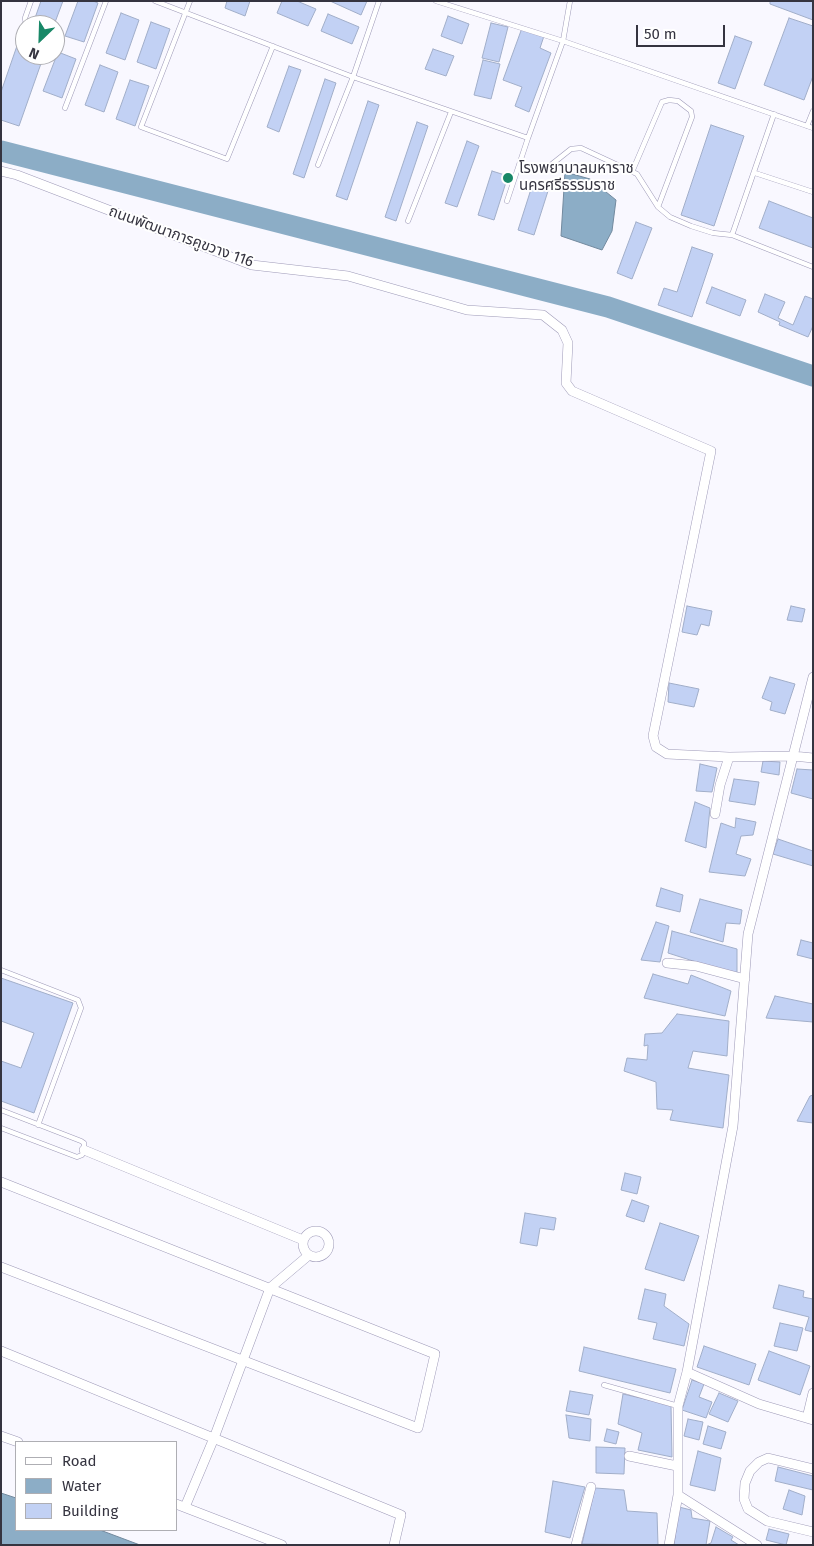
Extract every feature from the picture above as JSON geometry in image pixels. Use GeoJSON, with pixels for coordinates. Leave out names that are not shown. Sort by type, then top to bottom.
{"type":"FeatureCollection","features":[{"type":"Feature","properties":{"kind":"street","name":"ถนนพัฒนาการคูขวาง 116"},"geometry":{"type":"LineString","coordinates":[[1,171],[17,175],[252,265],[348,276],[467,310],[543,315],[562,330],[568,343],[566,384],[572,391],[711,451],[653,736],[656,748],[666,754],[729,757]]}},
{"type":"Feature","properties":{"kind":"street"},"geometry":{"type":"LineString","coordinates":[[669,1545],[678,1495],[678,1406],[688,1372],[733,1126],[748,934],[813,677]]}},
{"type":"Feature","properties":{"kind":"street"},"geometry":{"type":"LineString","coordinates":[[715,814],[720,785],[729,757],[793,756],[813,758]]}},
{"type":"Feature","properties":{"kind":"street"},"geometry":{"type":"LineString","coordinates":[[667,963],[696,966],[745,979]]}},
{"type":"Feature","properties":{"kind":"street"},"geometry":{"type":"LineString","coordinates":[[84,1150],[303,1240]]}},
{"type":"Feature","properties":{"kind":"street"},"geometry":{"type":"LineString","coordinates":[[1,1182],[435,1354],[418,1428],[1,1267]]}},
{"type":"Feature","properties":{"kind":"street"},"geometry":{"type":"LineString","coordinates":[[316,1231],[324,1234],[330,1241],[329,1250],[322,1257],[309,1256],[304,1249],[303,1240],[308,1234],[316,1231]]}},
{"type":"Feature","properties":{"kind":"street"},"geometry":{"type":"LineString","coordinates":[[282,1545],[181,1506],[214,1438],[270,1288],[309,1256]]}},
{"type":"Feature","properties":{"kind":"street"},"geometry":{"type":"LineString","coordinates":[[1,1351],[401,1515],[394,1545]]}},
{"type":"Feature","properties":{"kind":"street"},"geometry":{"type":"LineString","coordinates":[[688,1372],[758,1404],[810,1419],[813,1393]]}},
{"type":"Feature","properties":{"kind":"street"},"geometry":{"type":"LineString","coordinates":[[1,1436],[15,1441]]}},
{"type":"Feature","properties":{"kind":"street"},"geometry":{"type":"LineString","coordinates":[[630,1456],[677,1466]]}},
{"type":"Feature","properties":{"kind":"street"},"geometry":{"type":"LineString","coordinates":[[813,1470],[768,1458],[759,1462],[750,1471],[745,1483],[744,1499],[748,1509],[767,1521],[813,1532]]}},
{"type":"Feature","properties":{"kind":"street"},"geometry":{"type":"LineString","coordinates":[[576,1545],[591,1487]]}},
{"type":"Feature","properties":{"kind":"street"},"geometry":{"type":"LineString","coordinates":[[678,1495],[757,1545]]}},
{"type":"Feature","properties":{"kind":"lane"},"geometry":{"type":"LineString","coordinates":[[26,15],[31,1]]}},
{"type":"Feature","properties":{"kind":"lane"},"geometry":{"type":"LineString","coordinates":[[66,108],[106,1]]}},
{"type":"Feature","properties":{"kind":"lane"},"geometry":{"type":"LineString","coordinates":[[155,1],[353,77],[528,138]]}},
{"type":"Feature","properties":{"kind":"lane"},"geometry":{"type":"LineString","coordinates":[[190,1],[141,128],[227,159],[273,46]]}},
{"type":"Feature","properties":{"kind":"lane"},"geometry":{"type":"LineString","coordinates":[[318,165],[353,77],[379,1]]}},
{"type":"Feature","properties":{"kind":"lane"},"geometry":{"type":"LineString","coordinates":[[436,1],[562,41],[813,128]]}},
{"type":"Feature","properties":{"kind":"lane"},"geometry":{"type":"LineString","coordinates":[[507,200],[562,41],[570,1]]}},
{"type":"Feature","properties":{"kind":"lane"},"geometry":{"type":"LineString","coordinates":[[632,172],[662,102],[669,100],[678,101],[691,111],[692,117],[658,208]]}},
{"type":"Feature","properties":{"kind":"lane"},"geometry":{"type":"LineString","coordinates":[[807,126],[813,111]]}},
{"type":"Feature","properties":{"kind":"lane"},"geometry":{"type":"LineString","coordinates":[[408,221],[452,112]]}},
{"type":"Feature","properties":{"kind":"lane"},"geometry":{"type":"LineString","coordinates":[[732,235],[774,114]]}},
{"type":"Feature","properties":{"kind":"lane"},"geometry":{"type":"LineString","coordinates":[[519,165],[528,170],[547,168],[571,149],[581,148],[637,174],[658,208],[670,217],[714,233],[732,235],[813,267]]}},
{"type":"Feature","properties":{"kind":"lane"},"geometry":{"type":"LineString","coordinates":[[755,173],[813,192]]}},
{"type":"Feature","properties":{"kind":"lane"},"geometry":{"type":"LineString","coordinates":[[1,970],[78,1000],[81,1008],[38,1125]]}},
{"type":"Feature","properties":{"kind":"lane"},"geometry":{"type":"LineString","coordinates":[[1,1110],[81,1141],[84,1143],[84,1150],[82,1155],[77,1157],[1,1128]]}},
{"type":"Feature","properties":{"kind":"lane"},"geometry":{"type":"LineString","coordinates":[[604,1385],[678,1406]]}},
{"type":"Feature","properties":{"kind":"water"},"geometry":{"type":"Polygon","coordinates":[[[565,172],[590,179],[616,200],[612,231],[602,250],[561,236],[565,172]]]}},
{"type":"Feature","properties":{"kind":"water"},"geometry":{"type":"Polygon","coordinates":[[[1,1493],[15,1498],[15,1531],[103,1531],[140,1545],[1,1545],[1,1493]]]}},
{"type":"Feature","properties":{"kind":"building"},"geometry":{"type":"Polygon","coordinates":[[[41,1],[63,1],[58,15],[36,15],[41,1]]]}},
{"type":"Feature","properties":{"kind":"building"},"geometry":{"type":"Polygon","coordinates":[[[78,1],[98,3],[84,42],[65,36],[78,1]]]}},
{"type":"Feature","properties":{"kind":"building"},"geometry":{"type":"Polygon","coordinates":[[[227,1],[250,1],[245,16],[225,8],[227,1]]]}},
{"type":"Feature","properties":{"kind":"building"},"geometry":{"type":"Polygon","coordinates":[[[282,1],[297,1],[316,9],[308,26],[277,13],[282,1]]]}},
{"type":"Feature","properties":{"kind":"building"},"geometry":{"type":"Polygon","coordinates":[[[330,1],[367,1],[361,15],[330,1]]]}},
{"type":"Feature","properties":{"kind":"building"},"geometry":{"type":"Polygon","coordinates":[[[770,1],[813,1],[813,20],[770,4],[770,1]]]}},
{"type":"Feature","properties":{"kind":"building"},"geometry":{"type":"Polygon","coordinates":[[[121,13],[139,20],[125,60],[106,53],[121,13]]]}},
{"type":"Feature","properties":{"kind":"building"},"geometry":{"type":"Polygon","coordinates":[[[328,14],[359,27],[352,44],[321,31],[328,14]]]}},
{"type":"Feature","properties":{"kind":"building"},"geometry":{"type":"Polygon","coordinates":[[[448,16],[469,24],[462,44],[441,36],[448,16]]]}},
{"type":"Feature","properties":{"kind":"building"},"geometry":{"type":"Polygon","coordinates":[[[789,18],[813,26],[813,76],[804,100],[764,85],[789,18]]]}},
{"type":"Feature","properties":{"kind":"building"},"geometry":{"type":"Polygon","coordinates":[[[151,22],[170,29],[156,69],[137,62],[151,22]]]}},
{"type":"Feature","properties":{"kind":"building"},"geometry":{"type":"Polygon","coordinates":[[[491,23],[508,27],[499,62],[482,58],[491,23]]]}},
{"type":"Feature","properties":{"kind":"building"},"geometry":{"type":"Polygon","coordinates":[[[522,28],[544,36],[540,48],[551,53],[529,112],[515,106],[522,87],[503,80],[522,28]]]}},
{"type":"Feature","properties":{"kind":"building"},"geometry":{"type":"Polygon","coordinates":[[[735,36],[752,42],[735,89],[718,83],[735,36]]]}},
{"type":"Feature","properties":{"kind":"building"},"geometry":{"type":"Polygon","coordinates":[[[433,49],[454,56],[446,76],[425,69],[433,49]]]}},
{"type":"Feature","properties":{"kind":"building"},"geometry":{"type":"Polygon","coordinates":[[[15,52],[15,65],[40,65],[19,126],[1,120],[1,92],[15,52]]]}},
{"type":"Feature","properties":{"kind":"building"},"geometry":{"type":"Polygon","coordinates":[[[65,55],[76,59],[62,98],[43,91],[53,65],[65,65],[65,55]]]}},
{"type":"Feature","properties":{"kind":"building"},"geometry":{"type":"Polygon","coordinates":[[[483,60],[500,64],[491,99],[474,95],[483,60]]]}},
{"type":"Feature","properties":{"kind":"building"},"geometry":{"type":"Polygon","coordinates":[[[100,65],[118,72],[104,112],[85,105],[100,65]]]}},
{"type":"Feature","properties":{"kind":"building"},"geometry":{"type":"Polygon","coordinates":[[[289,66],[301,70],[279,132],[267,127],[289,66]]]}},
{"type":"Feature","properties":{"kind":"building"},"geometry":{"type":"Polygon","coordinates":[[[325,79],[336,83],[304,178],[293,174],[325,79]]]}},
{"type":"Feature","properties":{"kind":"building"},"geometry":{"type":"Polygon","coordinates":[[[130,80],[149,86],[135,126],[116,119],[130,80]]]}},
{"type":"Feature","properties":{"kind":"building"},"geometry":{"type":"Polygon","coordinates":[[[368,101],[379,105],[347,200],[336,196],[368,101]]]}},
{"type":"Feature","properties":{"kind":"building"},"geometry":{"type":"Polygon","coordinates":[[[417,122],[428,126],[396,221],[385,217],[417,122]]]}},
{"type":"Feature","properties":{"kind":"building"},"geometry":{"type":"Polygon","coordinates":[[[711,125],[744,136],[714,226],[681,215],[711,125]]]}},
{"type":"Feature","properties":{"kind":"building"},"geometry":{"type":"Polygon","coordinates":[[[467,141],[479,146],[457,207],[445,203],[467,141]]]}},
{"type":"Feature","properties":{"kind":"building"},"geometry":{"type":"Polygon","coordinates":[[[492,171],[508,176],[494,220],[478,215],[492,171]]]}},
{"type":"Feature","properties":{"kind":"building"},"geometry":{"type":"Polygon","coordinates":[[[532,186],[548,191],[534,235],[518,230],[532,186]]]}},
{"type":"Feature","properties":{"kind":"building"},"geometry":{"type":"Polygon","coordinates":[[[769,201],[813,218],[813,248],[759,228],[769,201]]]}},
{"type":"Feature","properties":{"kind":"building"},"geometry":{"type":"Polygon","coordinates":[[[636,222],[652,228],[632,279],[617,273],[636,222]]]}},
{"type":"Feature","properties":{"kind":"building"},"geometry":{"type":"Polygon","coordinates":[[[692,247],[713,254],[692,317],[658,305],[664,288],[677,292],[692,247]]]}},
{"type":"Feature","properties":{"kind":"building"},"geometry":{"type":"Polygon","coordinates":[[[712,287],[746,300],[740,316],[706,303],[712,287]]]}},
{"type":"Feature","properties":{"kind":"building"},"geometry":{"type":"Polygon","coordinates":[[[765,294],[785,302],[778,318],[793,325],[805,296],[813,299],[813,326],[808,337],[779,325],[780,322],[758,312],[765,294]]]}},
{"type":"Feature","properties":{"kind":"building"},"geometry":{"type":"Polygon","coordinates":[[[687,606],[712,611],[709,626],[701,624],[697,635],[682,632],[687,606]]]}},
{"type":"Feature","properties":{"kind":"building"},"geometry":{"type":"Polygon","coordinates":[[[791,606],[805,609],[802,622],[787,620],[791,606]]]}},
{"type":"Feature","properties":{"kind":"building"},"geometry":{"type":"Polygon","coordinates":[[[770,677],[795,684],[785,714],[770,710],[772,702],[762,698],[770,677]]]}},
{"type":"Feature","properties":{"kind":"building"},"geometry":{"type":"Polygon","coordinates":[[[669,683],[699,689],[694,707],[668,702],[669,683]]]}},
{"type":"Feature","properties":{"kind":"building"},"geometry":{"type":"Polygon","coordinates":[[[763,761],[780,762],[779,775],[761,772],[763,761]]]}},
{"type":"Feature","properties":{"kind":"building"},"geometry":{"type":"Polygon","coordinates":[[[700,764],[717,768],[712,792],[696,791],[700,764]]]}},
{"type":"Feature","properties":{"kind":"building"},"geometry":{"type":"Polygon","coordinates":[[[797,769],[813,770],[813,799],[791,793],[797,769]]]}},
{"type":"Feature","properties":{"kind":"building"},"geometry":{"type":"Polygon","coordinates":[[[734,779],[759,782],[755,805],[729,801],[734,779]]]}},
{"type":"Feature","properties":{"kind":"building"},"geometry":{"type":"Polygon","coordinates":[[[695,802],[710,808],[706,848],[685,841],[695,802]]]}},
{"type":"Feature","properties":{"kind":"building"},"geometry":{"type":"Polygon","coordinates":[[[736,818],[756,822],[753,835],[741,836],[736,854],[751,859],[745,876],[709,872],[721,823],[735,828],[736,818]]]}},
{"type":"Feature","properties":{"kind":"building"},"geometry":{"type":"Polygon","coordinates":[[[778,839],[813,851],[813,866],[773,854],[778,839]]]}},
{"type":"Feature","properties":{"kind":"building"},"geometry":{"type":"Polygon","coordinates":[[[661,888],[683,895],[680,912],[656,906],[661,888]]]}},
{"type":"Feature","properties":{"kind":"building"},"geometry":{"type":"Polygon","coordinates":[[[700,899],[742,910],[740,924],[726,923],[723,942],[690,932],[700,899]]]}},
{"type":"Feature","properties":{"kind":"building"},"geometry":{"type":"Polygon","coordinates":[[[656,922],[669,926],[660,962],[641,960],[656,922]]]}},
{"type":"Feature","properties":{"kind":"building"},"geometry":{"type":"Polygon","coordinates":[[[672,931],[737,949],[737,975],[668,953],[672,931]]]}},
{"type":"Feature","properties":{"kind":"building"},"geometry":{"type":"Polygon","coordinates":[[[801,940],[813,943],[813,959],[797,955],[801,940]]]}},
{"type":"Feature","properties":{"kind":"building"},"geometry":{"type":"Polygon","coordinates":[[[653,974],[688,984],[691,975],[731,991],[725,1016],[644,998],[653,974]]]}},
{"type":"Feature","properties":{"kind":"building"},"geometry":{"type":"Polygon","coordinates":[[[1,978],[73,1003],[34,1113],[1,1101],[1,1061],[21,1068],[34,1033],[1,1021],[1,978]]]}},
{"type":"Feature","properties":{"kind":"building"},"geometry":{"type":"Polygon","coordinates":[[[775,996],[813,1004],[813,1022],[766,1018],[775,996]]]}},
{"type":"Feature","properties":{"kind":"building"},"geometry":{"type":"Polygon","coordinates":[[[677,1014],[729,1021],[727,1056],[693,1051],[688,1068],[729,1075],[723,1128],[670,1120],[673,1110],[657,1109],[656,1082],[624,1071],[627,1058],[647,1060],[648,1045],[644,1046],[645,1034],[662,1033],[677,1014]]]}},
{"type":"Feature","properties":{"kind":"building"},"geometry":{"type":"Polygon","coordinates":[[[813,1095],[813,1123],[797,1121],[810,1096],[813,1095]]]}},
{"type":"Feature","properties":{"kind":"building"},"geometry":{"type":"Polygon","coordinates":[[[625,1173],[641,1177],[637,1194],[621,1190],[625,1173]]]}},
{"type":"Feature","properties":{"kind":"building"},"geometry":{"type":"Polygon","coordinates":[[[632,1200],[649,1206],[644,1222],[626,1216],[632,1200]]]}},
{"type":"Feature","properties":{"kind":"building"},"geometry":{"type":"Polygon","coordinates":[[[525,1213],[556,1218],[554,1230],[540,1228],[537,1246],[520,1243],[525,1213]]]}},
{"type":"Feature","properties":{"kind":"building"},"geometry":{"type":"Polygon","coordinates":[[[660,1223],[699,1236],[684,1281],[645,1269],[660,1223]]]}},
{"type":"Feature","properties":{"kind":"building"},"geometry":{"type":"Polygon","coordinates":[[[779,1285],[804,1291],[803,1297],[813,1299],[813,1332],[805,1330],[809,1317],[773,1308],[779,1285]]]}},
{"type":"Feature","properties":{"kind":"building"},"geometry":{"type":"Polygon","coordinates":[[[645,1289],[666,1294],[664,1306],[689,1324],[684,1346],[653,1339],[657,1323],[638,1319],[645,1289]]]}},
{"type":"Feature","properties":{"kind":"building"},"geometry":{"type":"Polygon","coordinates":[[[780,1323],[803,1328],[797,1351],[774,1346],[780,1323]]]}},
{"type":"Feature","properties":{"kind":"building"},"geometry":{"type":"Polygon","coordinates":[[[704,1346],[756,1364],[749,1385],[697,1367],[704,1346]]]}},
{"type":"Feature","properties":{"kind":"building"},"geometry":{"type":"Polygon","coordinates":[[[584,1347],[676,1369],[670,1393],[579,1371],[584,1347]]]}},
{"type":"Feature","properties":{"kind":"building"},"geometry":{"type":"Polygon","coordinates":[[[769,1351],[810,1366],[800,1395],[758,1380],[769,1351]]]}},
{"type":"Feature","properties":{"kind":"building"},"geometry":{"type":"Polygon","coordinates":[[[692,1380],[704,1384],[699,1397],[712,1402],[706,1418],[682,1410],[692,1380]]]}},
{"type":"Feature","properties":{"kind":"building"},"geometry":{"type":"Polygon","coordinates":[[[570,1391],[593,1395],[589,1415],[566,1411],[570,1391]]]}},
{"type":"Feature","properties":{"kind":"building"},"geometry":{"type":"Polygon","coordinates":[[[719,1393],[738,1401],[728,1422],[709,1414],[719,1393]]]}},
{"type":"Feature","properties":{"kind":"building"},"geometry":{"type":"Polygon","coordinates":[[[623,1394],[671,1405],[672,1457],[638,1450],[642,1433],[618,1424],[623,1394]]]}},
{"type":"Feature","properties":{"kind":"building"},"geometry":{"type":"Polygon","coordinates":[[[566,1415],[591,1419],[590,1441],[569,1438],[566,1415]]]}},
{"type":"Feature","properties":{"kind":"building"},"geometry":{"type":"Polygon","coordinates":[[[688,1419],[703,1422],[699,1440],[684,1436],[688,1419]]]}},
{"type":"Feature","properties":{"kind":"building"},"geometry":{"type":"Polygon","coordinates":[[[708,1426],[726,1432],[721,1449],[703,1444],[708,1426]]]}},
{"type":"Feature","properties":{"kind":"building"},"geometry":{"type":"Polygon","coordinates":[[[607,1429],[619,1432],[616,1444],[604,1441],[607,1429]]]}},
{"type":"Feature","properties":{"kind":"building"},"geometry":{"type":"Polygon","coordinates":[[[596,1447],[625,1448],[624,1474],[596,1473],[596,1447]]]}},
{"type":"Feature","properties":{"kind":"building"},"geometry":{"type":"Polygon","coordinates":[[[698,1451],[721,1458],[715,1491],[690,1485],[698,1451]]]}},
{"type":"Feature","properties":{"kind":"building"},"geometry":{"type":"Polygon","coordinates":[[[778,1467],[813,1476],[813,1490],[775,1481],[778,1467]]]}},
{"type":"Feature","properties":{"kind":"building"},"geometry":{"type":"Polygon","coordinates":[[[553,1481],[585,1487],[570,1538],[545,1532],[553,1481]]]}},
{"type":"Feature","properties":{"kind":"building"},"geometry":{"type":"Polygon","coordinates":[[[595,1488],[624,1490],[627,1511],[657,1513],[658,1545],[582,1544],[595,1488]]]}},
{"type":"Feature","properties":{"kind":"building"},"geometry":{"type":"Polygon","coordinates":[[[789,1490],[805,1496],[802,1515],[783,1509],[789,1490]]]}},
{"type":"Feature","properties":{"kind":"building"},"geometry":{"type":"Polygon","coordinates":[[[679,1507],[691,1510],[692,1518],[710,1521],[706,1545],[674,1545],[679,1507]]]}},
{"type":"Feature","properties":{"kind":"building"},"geometry":{"type":"Polygon","coordinates":[[[716,1527],[733,1537],[731,1540],[739,1545],[706,1545],[711,1543],[716,1527]]]}},
{"type":"Feature","properties":{"kind":"building"},"geometry":{"type":"Polygon","coordinates":[[[769,1529],[789,1534],[786,1545],[766,1540],[769,1529]]]}},
{"type":"Feature","properties":{"kind":"waterway"},"geometry":{"type":"LineString","coordinates":[[1,151],[608,307],[813,376]]}},
{"type":"Feature","properties":{"kind":"place","name":"โรงพยาบาลมหาราช นครศรีธรรมราช"},"geometry":{"type":"Point","coordinates":[508,178]}}]}
